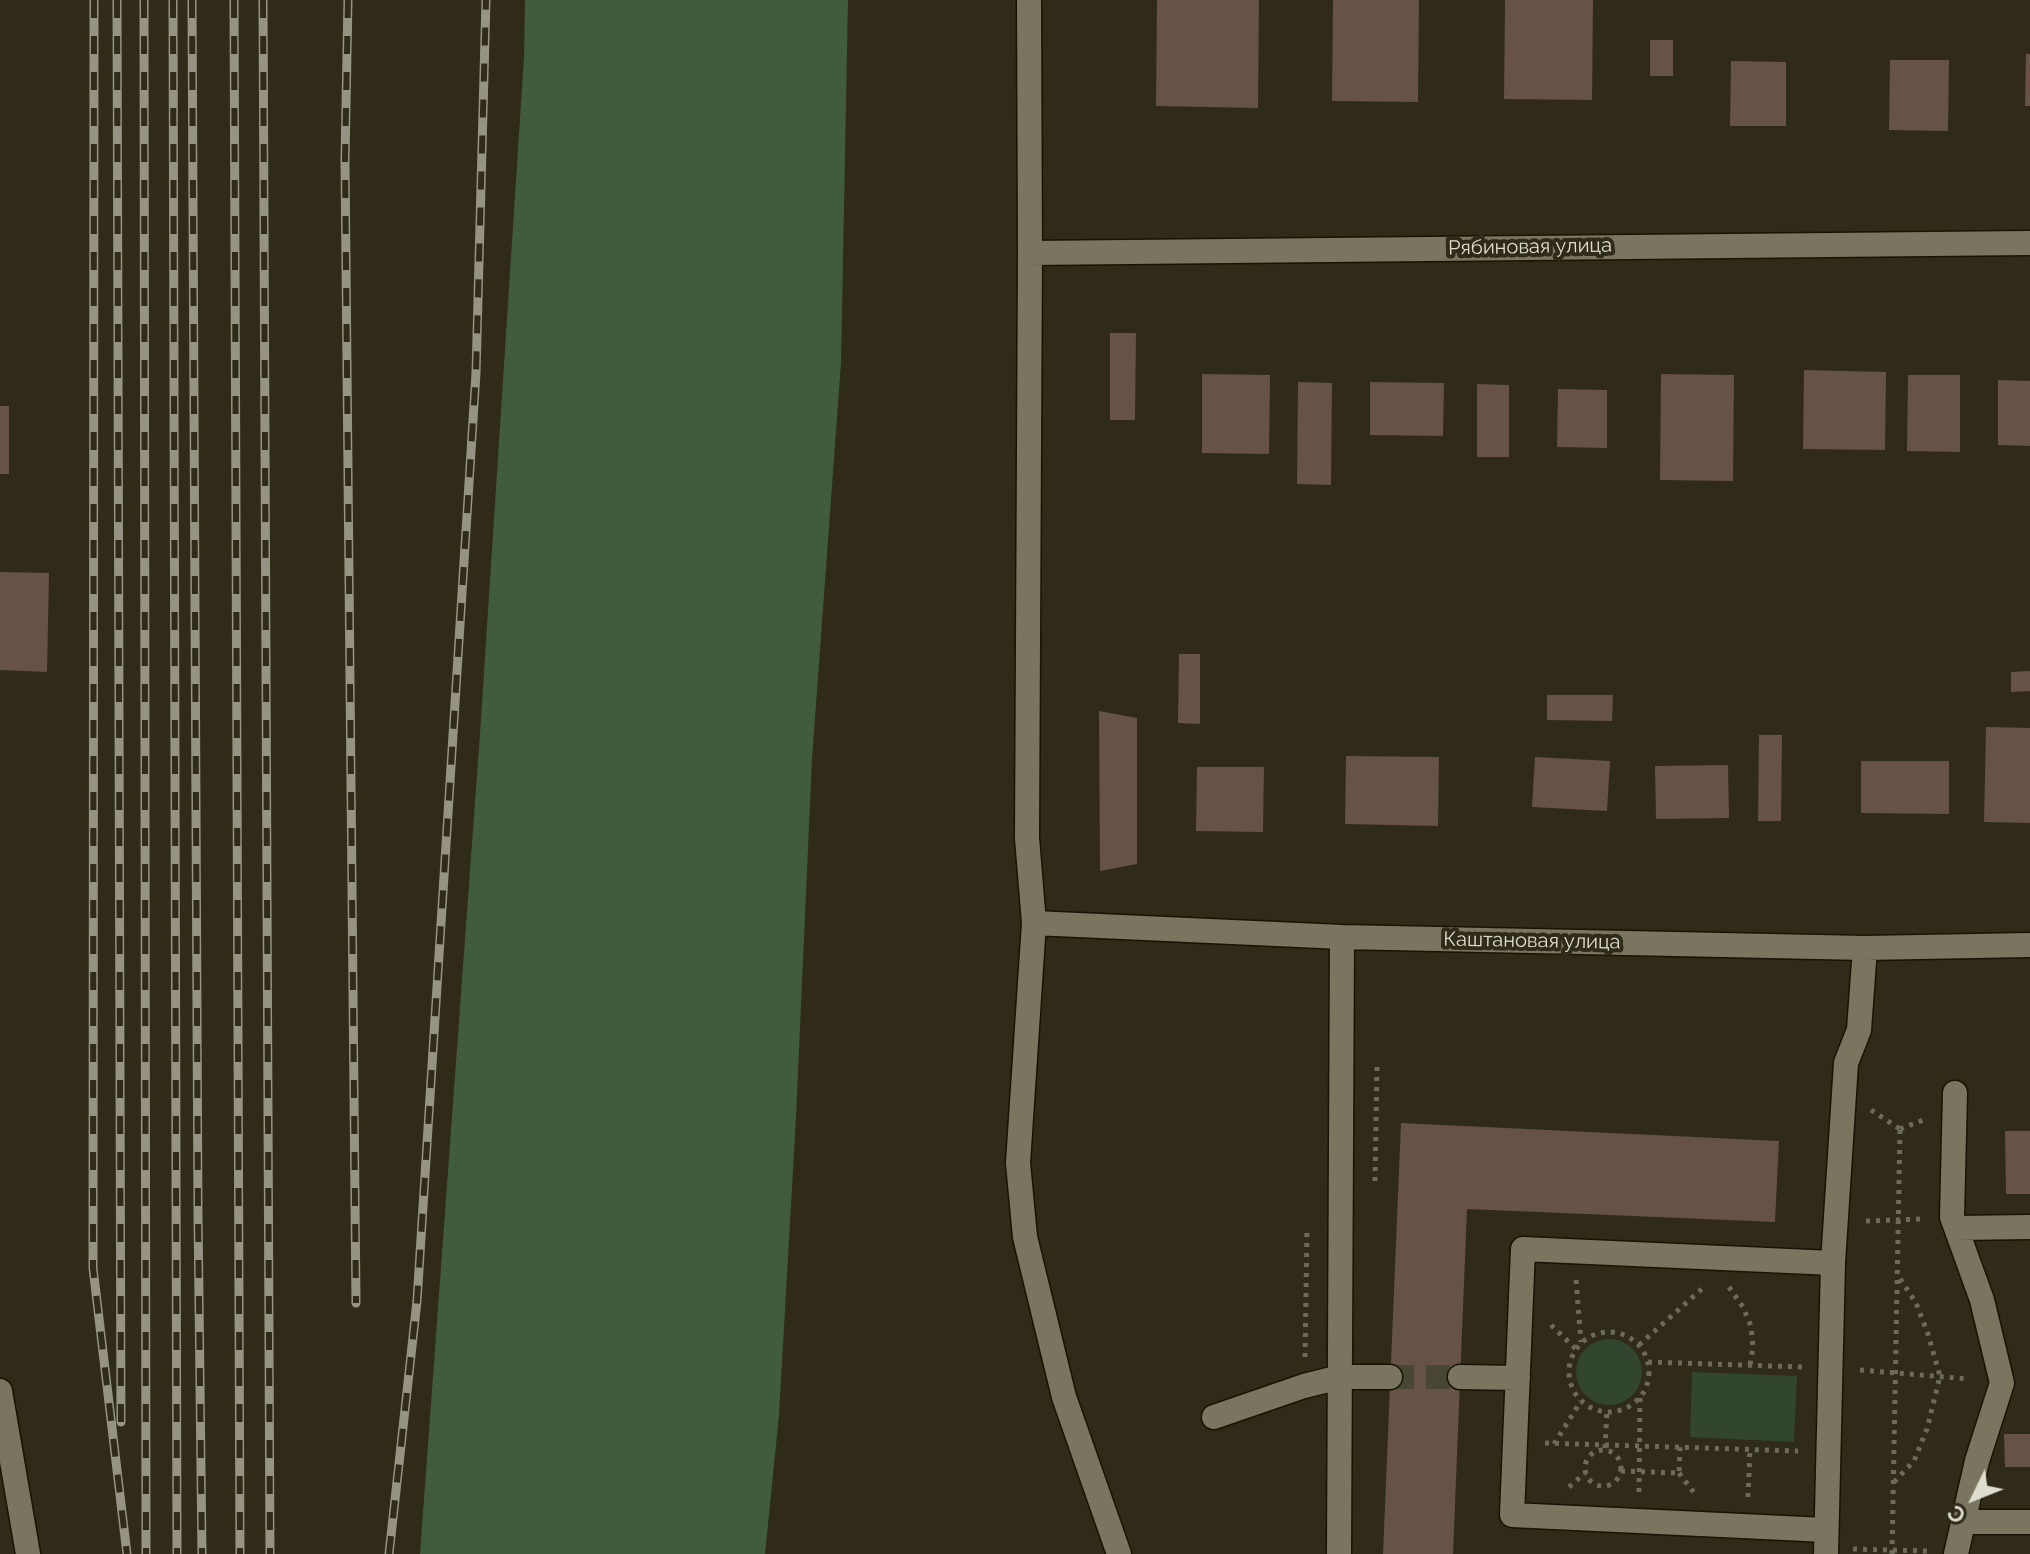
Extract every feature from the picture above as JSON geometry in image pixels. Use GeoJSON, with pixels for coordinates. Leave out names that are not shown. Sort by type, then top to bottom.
{"type":"FeatureCollection","features":[{"type":"Feature","properties":{"kind":"street"},"geometry":{"type":"LineString","coordinates":[[1029,0],[1027,838],[1034,923],[1018,1163],[1025,1237],[1064,1397],[1119,1554]]}},
{"type":"Feature","properties":{"kind":"street","name":"Рябиновая улица"},"geometry":{"type":"LineString","coordinates":[[1030,253],[2030,243]]}},
{"type":"Feature","properties":{"kind":"street","name":"Каштановая улица"},"geometry":{"type":"LineString","coordinates":[[1034,923],[1342,937],[1865,948],[2030,945]]}},
{"type":"Feature","properties":{"kind":"street"},"geometry":{"type":"LineString","coordinates":[[1339,1554],[1342,937]]}},
{"type":"Feature","properties":{"kind":"street"},"geometry":{"type":"LineString","coordinates":[[1833,1263],[1717,1266],[1523,1249],[1512,1515],[1746,1526],[1826,1544],[1833,1263],[1846,1063],[1859,1030],[1865,948]]}},
{"type":"Feature","properties":{"kind":"street"},"geometry":{"type":"LineString","coordinates":[[1955,1093],[1954,1222],[1982,1300],[2002,1383],[1977,1461],[1956,1553]]}},
{"type":"Feature","properties":{"kind":"street"},"geometry":{"type":"LineString","coordinates":[[1954,1222],[2030,1227]]}},
{"type":"Feature","properties":{"kind":"street"},"geometry":{"type":"LineString","coordinates":[[1214,1417],[1340,1377],[1390,1377]]}},
{"type":"Feature","properties":{"kind":"street"},"geometry":{"type":"LineString","coordinates":[[1460,1377],[1518,1378]]}},
{"type":"Feature","properties":{"kind":"street"},"geometry":{"type":"LineString","coordinates":[[0,1391],[28,1554]]}},
{"type":"Feature","properties":{"kind":"street"},"geometry":{"type":"LineString","coordinates":[[1964,1522],[2030,1522]]}},
{"type":"Feature","properties":{"kind":"path"},"geometry":{"type":"LineString","coordinates":[[1892,1552],[1900,1129]]}},
{"type":"Feature","properties":{"kind":"path"},"geometry":{"type":"LineString","coordinates":[[1836,1222],[1954,1222]]}},
{"type":"Feature","properties":{"kind":"path"},"geometry":{"type":"LineString","coordinates":[[1573,1251],[1581,1343]]}},
{"type":"Feature","properties":{"kind":"path"},"geometry":{"type":"LineString","coordinates":[[1639,1345],[1717,1266],[1743,1307],[1751,1326],[1753,1347],[1750,1365]]}},
{"type":"Feature","properties":{"kind":"path"},"geometry":{"type":"LineString","coordinates":[[1893,1482],[1914,1461],[1927,1429],[1940,1376],[1916,1303],[1898,1275]]}},
{"type":"Feature","properties":{"kind":"path"},"geometry":{"type":"LineString","coordinates":[[1606,1331],[1624,1334],[1639,1345],[1648,1362],[1648,1381],[1640,1398],[1622,1410],[1607,1411],[1581,1401],[1574,1392],[1569,1370],[1571,1359],[1581,1343],[1606,1331]]}},
{"type":"Feature","properties":{"kind":"path"},"geometry":{"type":"LineString","coordinates":[[1648,1362],[1830,1368],[2002,1383]]}},
{"type":"Feature","properties":{"kind":"path"},"geometry":{"type":"LineString","coordinates":[[1638,1521],[1640,1398]]}},
{"type":"Feature","properties":{"kind":"path"},"geometry":{"type":"LineString","coordinates":[[1554,1444],[1581,1401]]}},
{"type":"Feature","properties":{"kind":"path"},"geometry":{"type":"LineString","coordinates":[[1605,1447],[1607,1411]]}},
{"type":"Feature","properties":{"kind":"path"},"geometry":{"type":"LineString","coordinates":[[1516,1442],[1828,1452]]}},
{"type":"Feature","properties":{"kind":"path"},"geometry":{"type":"LineString","coordinates":[[1605,1447],[1616,1454],[1622,1465],[1615,1481],[1604,1486],[1588,1479],[1585,1468],[1587,1457],[1605,1447]]}},
{"type":"Feature","properties":{"kind":"path"},"geometry":{"type":"LineString","coordinates":[[1621,1471],[1679,1473],[1680,1447]]}},
{"type":"Feature","properties":{"kind":"path"},"geometry":{"type":"LineString","coordinates":[[1746,1526],[1750,1449]]}},
{"type":"Feature","properties":{"kind":"path"},"geometry":{"type":"LineString","coordinates":[[1826,1544],[1892,1552],[1956,1553]]}},
{"type":"Feature","properties":{"kind":"green space"},"geometry":{"type":"Polygon","coordinates":[[[525,0],[848,0],[841,363],[812,759],[779,1415],[765,1554],[420,1554],[480,734],[524,57],[525,0]]]}},
{"type":"Feature","properties":{"kind":"green space"},"geometry":{"type":"Polygon","coordinates":[[[1609,1339],[1622,1342],[1632,1349],[1639,1359],[1642,1372],[1639,1385],[1632,1395],[1622,1402],[1609,1405],[1596,1402],[1586,1395],[1579,1385],[1576,1372],[1579,1359],[1586,1349],[1596,1342],[1609,1339]]]}},
{"type":"Feature","properties":{"kind":"green space"},"geometry":{"type":"Polygon","coordinates":[[[1692,1372],[1797,1376],[1794,1442],[1690,1437],[1692,1372]]]}},
{"type":"Feature","properties":{"kind":"building"},"geometry":{"type":"Polygon","coordinates":[[[1157,0],[1259,0],[1258,108],[1156,106],[1157,0]]]}},
{"type":"Feature","properties":{"kind":"building"},"geometry":{"type":"Polygon","coordinates":[[[1333,0],[1419,0],[1418,102],[1332,101],[1333,0]]]}},
{"type":"Feature","properties":{"kind":"building"},"geometry":{"type":"Polygon","coordinates":[[[1505,0],[1593,0],[1592,100],[1504,99],[1505,0]]]}},
{"type":"Feature","properties":{"kind":"building"},"geometry":{"type":"Polygon","coordinates":[[[1650,40],[1673,40],[1673,76],[1650,76],[1650,40]]]}},
{"type":"Feature","properties":{"kind":"building"},"geometry":{"type":"Polygon","coordinates":[[[2026,54],[2030,54],[2030,106],[2025,106],[2026,54]]]}},
{"type":"Feature","properties":{"kind":"building"},"geometry":{"type":"Polygon","coordinates":[[[1890,60],[1949,60],[1948,131],[1889,130],[1890,60]]]}},
{"type":"Feature","properties":{"kind":"building"},"geometry":{"type":"Polygon","coordinates":[[[1731,61],[1786,62],[1786,126],[1730,126],[1731,61]]]}},
{"type":"Feature","properties":{"kind":"building"},"geometry":{"type":"Polygon","coordinates":[[[1110,333],[1136,333],[1135,420],[1110,420],[1110,333]]]}},
{"type":"Feature","properties":{"kind":"building"},"geometry":{"type":"Polygon","coordinates":[[[1804,370],[1886,372],[1885,450],[1803,449],[1804,370]]]}},
{"type":"Feature","properties":{"kind":"building"},"geometry":{"type":"Polygon","coordinates":[[[1202,374],[1270,375],[1269,454],[1202,453],[1202,374]]]}},
{"type":"Feature","properties":{"kind":"building"},"geometry":{"type":"Polygon","coordinates":[[[1661,374],[1734,375],[1733,481],[1660,480],[1661,374]]]}},
{"type":"Feature","properties":{"kind":"building"},"geometry":{"type":"Polygon","coordinates":[[[1908,375],[1960,375],[1960,452],[1907,451],[1908,375]]]}},
{"type":"Feature","properties":{"kind":"building"},"geometry":{"type":"Polygon","coordinates":[[[1998,380],[2030,381],[2030,446],[1998,445],[1998,380]]]}},
{"type":"Feature","properties":{"kind":"building"},"geometry":{"type":"Polygon","coordinates":[[[1298,382],[1332,383],[1331,485],[1297,484],[1298,382]]]}},
{"type":"Feature","properties":{"kind":"building"},"geometry":{"type":"Polygon","coordinates":[[[1370,382],[1444,383],[1443,436],[1370,435],[1370,382]]]}},
{"type":"Feature","properties":{"kind":"building"},"geometry":{"type":"Polygon","coordinates":[[[1477,384],[1509,385],[1509,457],[1477,457],[1477,384]]]}},
{"type":"Feature","properties":{"kind":"building"},"geometry":{"type":"Polygon","coordinates":[[[1558,389],[1607,390],[1607,448],[1557,447],[1558,389]]]}},
{"type":"Feature","properties":{"kind":"building"},"geometry":{"type":"Polygon","coordinates":[[[0,406],[9,406],[9,474],[0,474],[0,406]]]}},
{"type":"Feature","properties":{"kind":"building"},"geometry":{"type":"Polygon","coordinates":[[[0,572],[49,573],[47,672],[0,670],[0,572]]]}},
{"type":"Feature","properties":{"kind":"building"},"geometry":{"type":"Polygon","coordinates":[[[1179,654],[1200,654],[1200,724],[1178,723],[1179,654]]]}},
{"type":"Feature","properties":{"kind":"building"},"geometry":{"type":"Polygon","coordinates":[[[2030,671],[2030,691],[2011,692],[2011,672],[2030,671]]]}},
{"type":"Feature","properties":{"kind":"building"},"geometry":{"type":"Polygon","coordinates":[[[1547,695],[1613,695],[1612,721],[1547,720],[1547,695]]]}},
{"type":"Feature","properties":{"kind":"building"},"geometry":{"type":"Polygon","coordinates":[[[1099,711],[1137,718],[1137,864],[1100,871],[1099,711]]]}},
{"type":"Feature","properties":{"kind":"building"},"geometry":{"type":"Polygon","coordinates":[[[1986,727],[2030,728],[2030,823],[1984,822],[1986,727]]]}},
{"type":"Feature","properties":{"kind":"building"},"geometry":{"type":"Polygon","coordinates":[[[1759,735],[1782,735],[1781,821],[1758,821],[1759,735]]]}},
{"type":"Feature","properties":{"kind":"building"},"geometry":{"type":"Polygon","coordinates":[[[1346,756],[1439,757],[1438,826],[1345,824],[1346,756]]]}},
{"type":"Feature","properties":{"kind":"building"},"geometry":{"type":"Polygon","coordinates":[[[1535,757],[1610,761],[1607,811],[1532,807],[1535,757]]]}},
{"type":"Feature","properties":{"kind":"building"},"geometry":{"type":"Polygon","coordinates":[[[1861,761],[1949,761],[1949,814],[1861,813],[1861,761]]]}},
{"type":"Feature","properties":{"kind":"building"},"geometry":{"type":"Polygon","coordinates":[[[1728,765],[1729,818],[1656,819],[1655,766],[1728,765]]]}},
{"type":"Feature","properties":{"kind":"building"},"geometry":{"type":"Polygon","coordinates":[[[1197,767],[1264,767],[1263,832],[1196,831],[1197,767]]]}},
{"type":"Feature","properties":{"kind":"building"},"geometry":{"type":"Polygon","coordinates":[[[1401,1123],[1779,1141],[1775,1222],[1467,1209],[1453,1554],[1383,1554],[1401,1123]]]}},
{"type":"Feature","properties":{"kind":"building"},"geometry":{"type":"Polygon","coordinates":[[[2005,1131],[2030,1131],[2030,1194],[2006,1194],[2005,1131]]]}},
{"type":"Feature","properties":{"kind":"building"},"geometry":{"type":"Polygon","coordinates":[[[2004,1434],[2030,1434],[2030,1467],[2005,1467],[2004,1434]]]}},
{"type":"Feature","properties":{"kind":"tunnel"},"geometry":{"type":"LineString","coordinates":[[1390,1377],[1460,1377]]}},
{"type":"Feature","properties":{"kind":"railway"},"geometry":{"type":"LineString","coordinates":[[94,0],[93,1268],[127,1554]]}},
{"type":"Feature","properties":{"kind":"railway"},"geometry":{"type":"LineString","coordinates":[[117,0],[121,1422]]}},
{"type":"Feature","properties":{"kind":"railway"},"geometry":{"type":"LineString","coordinates":[[144,0],[146,1554]]}},
{"type":"Feature","properties":{"kind":"railway"},"geometry":{"type":"LineString","coordinates":[[173,0],[177,1554]]}},
{"type":"Feature","properties":{"kind":"railway"},"geometry":{"type":"LineString","coordinates":[[192,0],[202,1554]]}},
{"type":"Feature","properties":{"kind":"railway"},"geometry":{"type":"LineString","coordinates":[[234,0],[240,1554]]}},
{"type":"Feature","properties":{"kind":"railway"},"geometry":{"type":"LineString","coordinates":[[263,0],[270,1554]]}},
{"type":"Feature","properties":{"kind":"railway"},"geometry":{"type":"LineString","coordinates":[[348,0],[345,160],[356,1303]]}},
{"type":"Feature","properties":{"kind":"railway"},"geometry":{"type":"LineString","coordinates":[[389,1554],[417,1301],[476,373],[486,0]]}}]}
